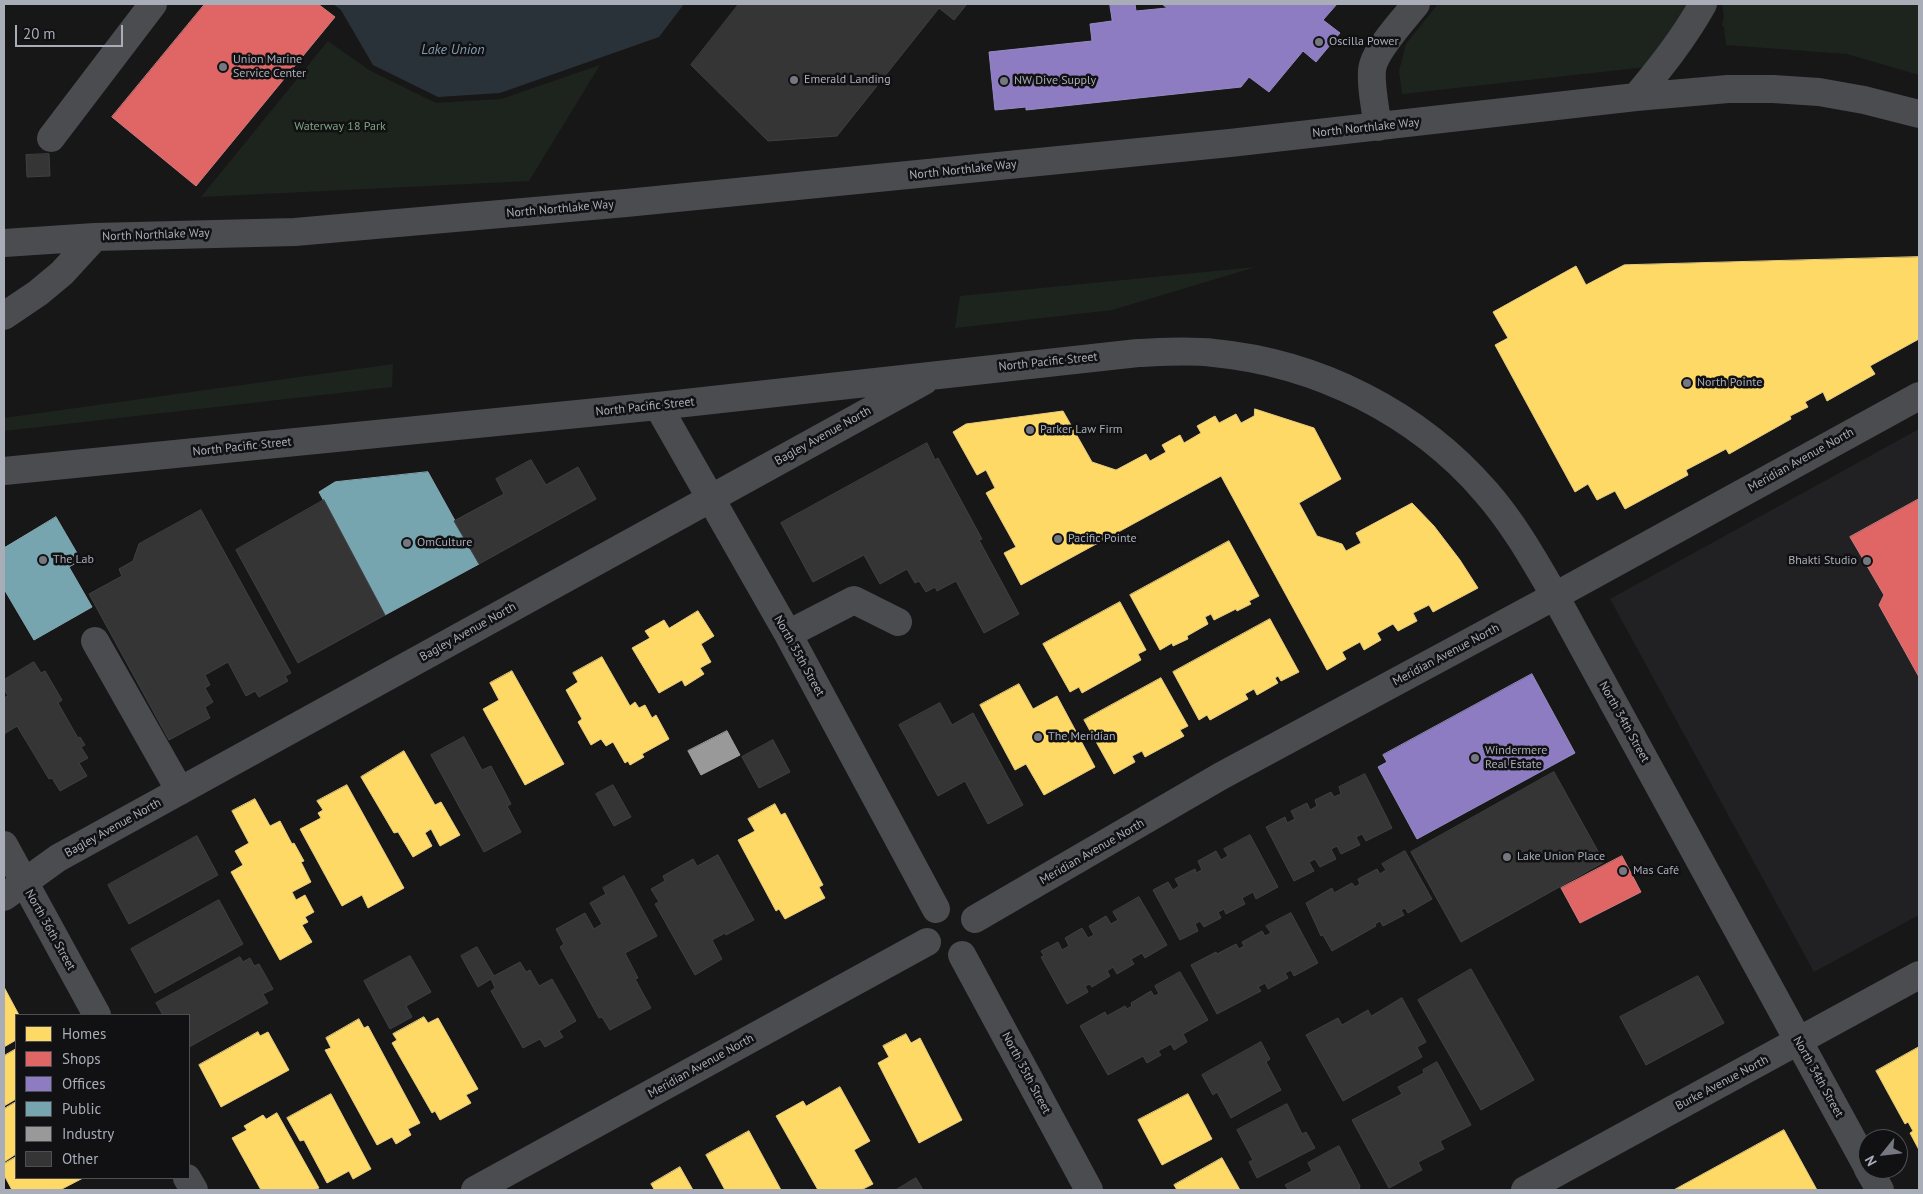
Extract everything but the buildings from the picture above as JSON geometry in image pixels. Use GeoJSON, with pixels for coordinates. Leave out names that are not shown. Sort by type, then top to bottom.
{"type":"FeatureCollection","features":[{"type":"Feature","properties":{"kind":"street"},"geometry":{"type":"LineString","coordinates":[[51,138],[153,4]]}},
{"type":"Feature","properties":{"kind":"street"},"geometry":{"type":"LineString","coordinates":[[1378,127],[1372,65],[1387,40],[1416,4]]}},
{"type":"Feature","properties":{"kind":"street"},"geometry":{"type":"LineString","coordinates":[[1636,97],[1670,57],[1703,4]]}},
{"type":"Feature","properties":{"kind":"street","name":"North Northlake Way"},"geometry":{"type":"LineString","coordinates":[[4,243],[95,237],[295,232],[626,203],[1378,127],[1728,88],[1819,92],[1864,100],[1919,114]]}},
{"type":"Feature","properties":{"kind":"street"},"geometry":{"type":"LineString","coordinates":[[4,316],[38,293],[62,273],[95,237]]}},
{"type":"Feature","properties":{"kind":"street","name":"North Pacific Street"},"geometry":{"type":"LineString","coordinates":[[4,471],[658,406],[1138,353],[1176,351],[1231,355],[1286,366]]}},
{"type":"Feature","properties":{"kind":"street","name":"North 34th Street"},"geometry":{"type":"LineString","coordinates":[[1286,366],[1324,378],[1360,395],[1395,414],[1428,437],[1459,463],[1491,498],[1521,538],[1555,596],[1858,1151]]}},
{"type":"Feature","properties":{"kind":"street","name":"Bagley Avenue North"},"geometry":{"type":"LineString","coordinates":[[14,890],[58,858],[937,374]]}},
{"type":"Feature","properties":{"kind":"street","name":"Meridian Avenue North"},"geometry":{"type":"LineString","coordinates":[[975,919],[1221,776],[1555,596],[1919,396]]}},
{"type":"Feature","properties":{"kind":"street","name":"North 35th Street"},"geometry":{"type":"LineString","coordinates":[[658,406],[788,634],[936,909]]}},
{"type":"Feature","properties":{"kind":"street"},"geometry":{"type":"LineString","coordinates":[[788,634],[854,600],[898,622]]}},
{"type":"Feature","properties":{"kind":"street"},"geometry":{"type":"LineString","coordinates":[[95,642],[180,791]]}},
{"type":"Feature","properties":{"kind":"street","name":"North 36th Street"},"geometry":{"type":"LineString","coordinates":[[4,845],[14,890],[96,1014]]}},
{"type":"Feature","properties":{"kind":"street"},"geometry":{"type":"LineString","coordinates":[[952,904],[960,905],[968,910],[975,919],[978,925],[978,934],[975,943],[970,950],[962,955],[953,958],[944,956],[936,953],[927,942],[926,922],[936,909],[952,904]]}},
{"type":"Feature","properties":{"kind":"street","name":"Meridian Avenue North"},"geometry":{"type":"LineString","coordinates":[[475,1190],[927,942]]}},
{"type":"Feature","properties":{"kind":"street","name":"North 35th Street"},"geometry":{"type":"LineString","coordinates":[[962,955],[1089,1190]]}},
{"type":"Feature","properties":{"kind":"street","name":"Burke Avenue North"},"geometry":{"type":"LineString","coordinates":[[1525,1190],[1919,975]]}},
{"type":"Feature","properties":{"kind":"street","name":"North 34th Street"},"geometry":{"type":"LineString","coordinates":[[1874,1179],[1880,1190]]}},
{"type":"Feature","properties":{"kind":"shaded area"},"geometry":{"type":"Polygon","coordinates":[[[1919,429],[1919,915],[1814,972],[1610,599],[1919,429]]]}},
{"type":"Feature","properties":{"kind":"green space"},"geometry":{"type":"Polygon","coordinates":[[[1438,4],[1688,4],[1646,67],[1402,94],[1399,71],[1406,44],[1438,4]]]}},
{"type":"Feature","properties":{"kind":"green space"},"geometry":{"type":"Polygon","coordinates":[[[1722,4],[1919,4],[1919,75],[1847,54],[1726,45],[1724,27],[1722,25],[1724,17],[1722,4]]]}},
{"type":"Feature","properties":{"kind":"green space","name":"Waterway 18 Park"},"geometry":{"type":"Polygon","coordinates":[[[328,41],[369,70],[436,103],[501,99],[600,65],[529,181],[201,197],[328,41]]]}},
{"type":"Feature","properties":{"kind":"green space"},"geometry":{"type":"Polygon","coordinates":[[[1256,267],[1112,310],[955,328],[960,296],[1256,267]]]}},
{"type":"Feature","properties":{"kind":"green space"},"geometry":{"type":"Polygon","coordinates":[[[393,364],[392,387],[4,431],[4,418],[393,364]]]}},
{"type":"Feature","properties":{"kind":"water","name":"Lake Union"},"geometry":{"type":"Polygon","coordinates":[[[333,4],[684,4],[659,37],[500,93],[438,97],[373,65],[341,10],[333,4]]]}},
{"type":"Feature","properties":{"kind":"place","name":"Oscilla Power"},"geometry":{"type":"Point","coordinates":[1319,42]}},
{"type":"Feature","properties":{"kind":"place","name":"Union Marine Service Center"},"geometry":{"type":"Point","coordinates":[223,67]}},
{"type":"Feature","properties":{"kind":"place","name":"Emerald Landing"},"geometry":{"type":"Point","coordinates":[794,80]}},
{"type":"Feature","properties":{"kind":"place","name":"NW Dive Supply"},"geometry":{"type":"Point","coordinates":[1004,81]}},
{"type":"Feature","properties":{"kind":"place","name":"North Pointe"},"geometry":{"type":"Point","coordinates":[1687,383]}},
{"type":"Feature","properties":{"kind":"place","name":"Parker Law Firm"},"geometry":{"type":"Point","coordinates":[1030,430]}},
{"type":"Feature","properties":{"kind":"place","name":"Pacific Pointe"},"geometry":{"type":"Point","coordinates":[1058,539]}},
{"type":"Feature","properties":{"kind":"place","name":"OmCulture"},"geometry":{"type":"Point","coordinates":[407,543]}},
{"type":"Feature","properties":{"kind":"place","name":"The Lab"},"geometry":{"type":"Point","coordinates":[43,560]}},
{"type":"Feature","properties":{"kind":"place","name":"Bhakti Studio"},"geometry":{"type":"Point","coordinates":[1867,561]}},
{"type":"Feature","properties":{"kind":"place","name":"The Meridian"},"geometry":{"type":"Point","coordinates":[1038,737]}},
{"type":"Feature","properties":{"kind":"place","name":"Windermere Real Estate"},"geometry":{"type":"Point","coordinates":[1475,758]}},
{"type":"Feature","properties":{"kind":"place","name":"Lake Union Place"},"geometry":{"type":"Point","coordinates":[1507,857]}},
{"type":"Feature","properties":{"kind":"place","name":"Mas Café"},"geometry":{"type":"Point","coordinates":[1623,871]}}]}
